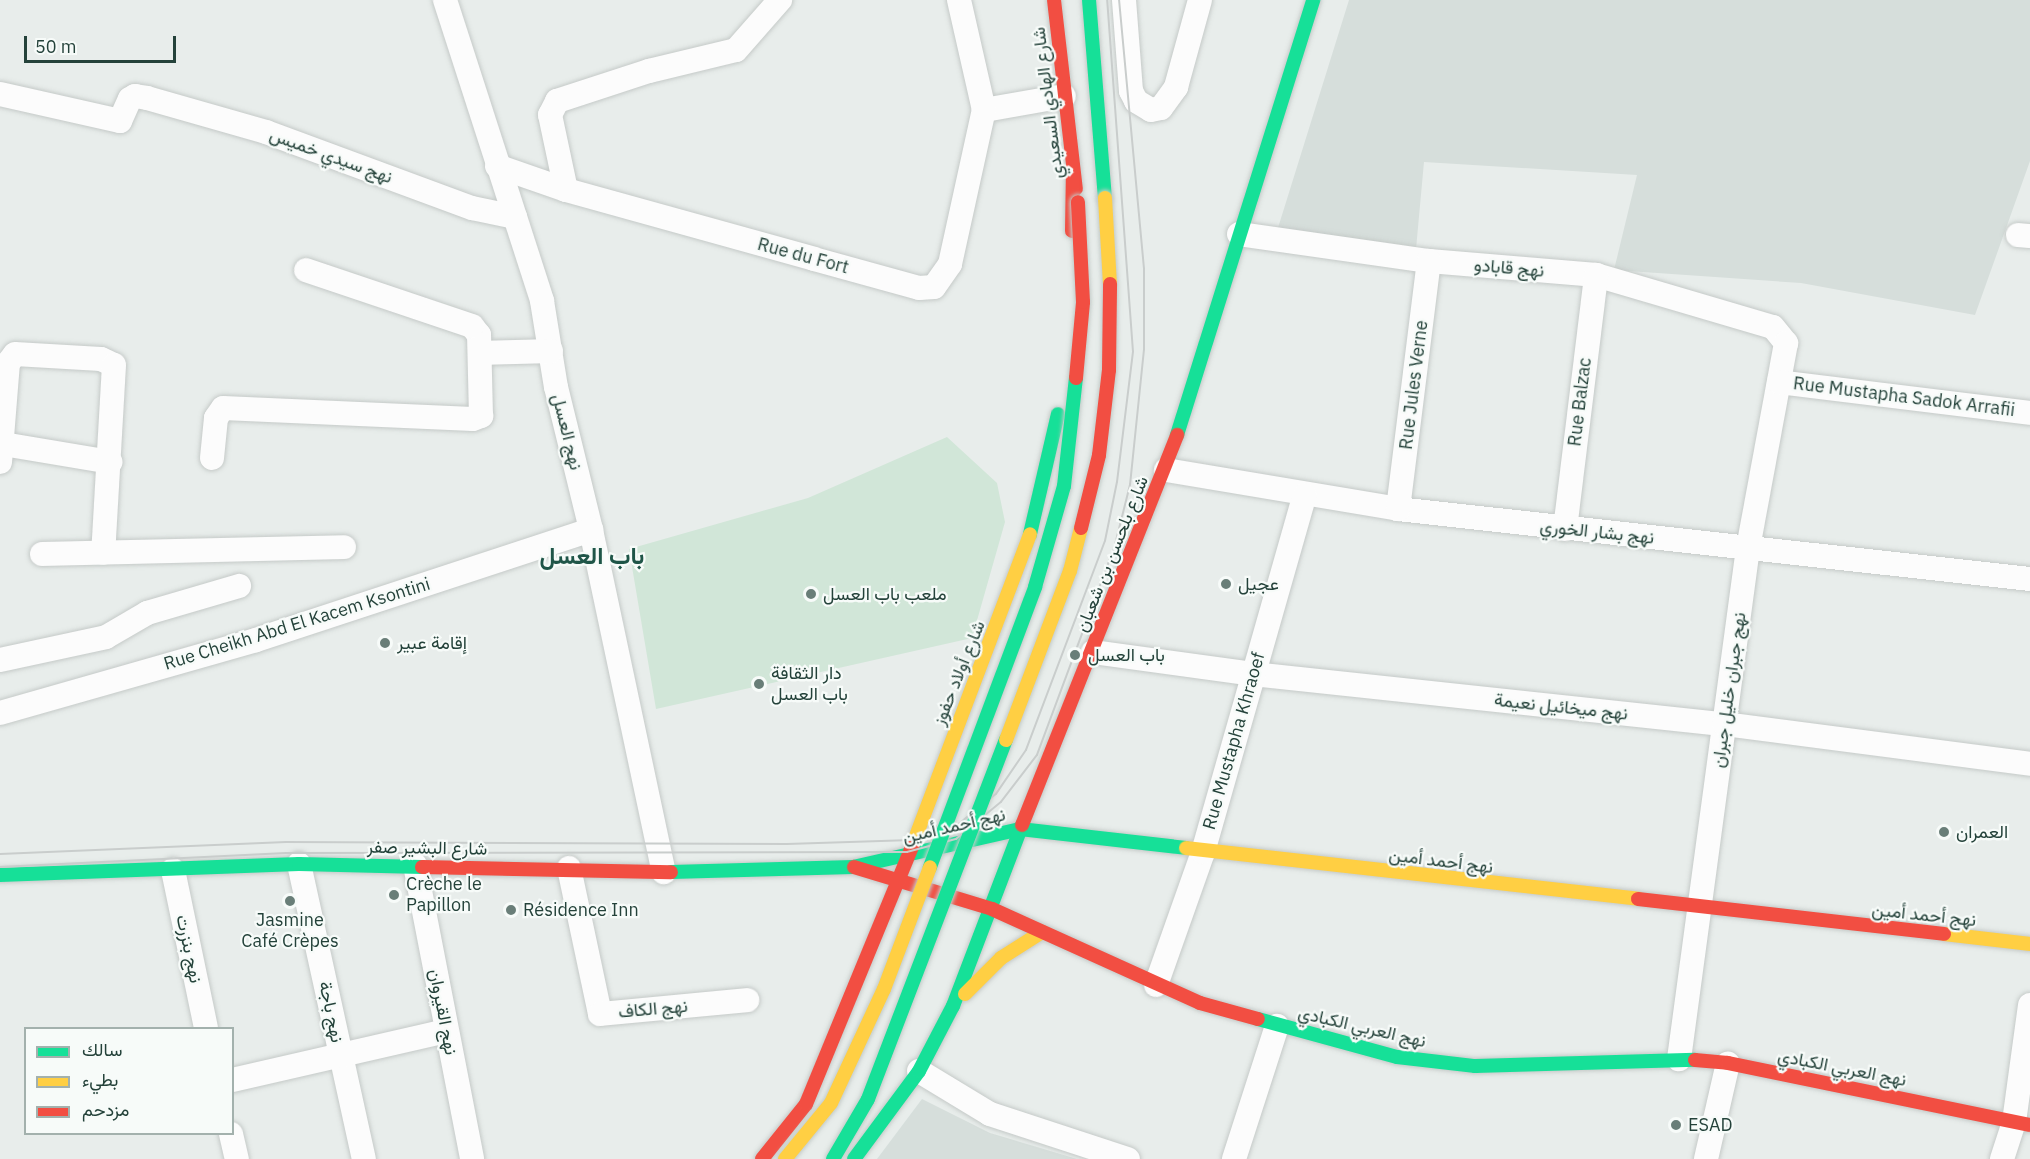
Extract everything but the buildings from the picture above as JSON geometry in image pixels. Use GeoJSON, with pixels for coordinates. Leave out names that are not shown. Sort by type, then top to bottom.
{"type":"FeatureCollection","features":[{"type":"Feature","properties":{"kind":"street","name":"نهج العسل"},"geometry":{"type":"LineString","coordinates":[[445,0],[542,301],[556,387],[591,530],[664,872]]}},
{"type":"Feature","properties":{"kind":"street"},"geometry":{"type":"LineString","coordinates":[[566,190],[550,115],[557,101],[649,71],[736,50],[780,0]]}},
{"type":"Feature","properties":{"kind":"street"},"geometry":{"type":"LineString","coordinates":[[959,0],[984,110],[1064,96]]}},
{"type":"Feature","properties":{"kind":"street","name":"شارع الهادي السعيدي"},"geometry":{"type":"LineString","coordinates":[[785,1159],[831,1103],[884,990],[1035,587],[1064,486],[1083,302],[1078,202],[1054,0]]}},
{"type":"Feature","properties":{"kind":"street"},"geometry":{"type":"LineString","coordinates":[[833,1159],[867,1099],[902,1015],[930,932],[1070,571],[1099,455],[1109,370],[1112,314],[1089,0]]}},
{"type":"Feature","properties":{"kind":"street"},"geometry":{"type":"LineString","coordinates":[[1124,0],[1131,91],[1136,101],[1151,110],[1161,108],[1176,87],[1200,0]]}},
{"type":"Feature","properties":{"kind":"street","name":"شارع بلحسن بن شعبان"},"geometry":{"type":"LineString","coordinates":[[854,1159],[919,1071],[953,1006],[992,909],[1020,829],[1093,652],[1144,512],[1166,470],[1312,0]]}},
{"type":"Feature","properties":{"kind":"street","name":"نهج سيدي خميس"},"geometry":{"type":"LineString","coordinates":[[0,93],[123,119],[130,99],[135,96],[147,98],[266,132],[472,207],[515,217]]}},
{"type":"Feature","properties":{"kind":"street","name":"Rue du Fort"},"geometry":{"type":"LineString","coordinates":[[497,166],[566,190],[919,288],[934,286],[950,264],[984,110]]}},
{"type":"Feature","properties":{"kind":"street","name":"شارع أولاد حفوز"},"geometry":{"type":"LineString","coordinates":[[762,1159],[806,1104],[898,882],[906,856],[1018,573],[1041,501],[1062,389],[1070,303],[1073,167]]}},
{"type":"Feature","properties":{"kind":"street","name":"نهج قابادو"},"geometry":{"type":"LineString","coordinates":[[1239,234],[1429,261],[1596,275],[1773,327]]}},
{"type":"Feature","properties":{"kind":"street","name":"Rue Jules Verne"},"geometry":{"type":"LineString","coordinates":[[1398,509],[1429,261]]}},
{"type":"Feature","properties":{"kind":"street"},"geometry":{"type":"LineString","coordinates":[[212,458],[216,418],[223,408],[478,418],[483,412],[479,335],[465,322],[306,270]]}},
{"type":"Feature","properties":{"kind":"street","name":"Rue Balzac"},"geometry":{"type":"LineString","coordinates":[[1565,529],[1596,275]]}},
{"type":"Feature","properties":{"kind":"street","name":"نهج جبران خليل جبران"},"geometry":{"type":"LineString","coordinates":[[1679,1059],[1748,548],[1786,343],[1773,327]]}},
{"type":"Feature","properties":{"kind":"street"},"geometry":{"type":"LineString","coordinates":[[480,353],[551,351]]}},
{"type":"Feature","properties":{"kind":"street"},"geometry":{"type":"LineString","coordinates":[[103,553],[110,462],[116,372],[114,365],[101,359],[15,354],[8,363],[1,453],[110,462]]}},
{"type":"Feature","properties":{"kind":"street","name":"Rue Mustapha Sadok Arrafii"},"geometry":{"type":"LineString","coordinates":[[1779,382],[2030,413]]}},
{"type":"Feature","properties":{"kind":"street","name":"نهج بشار الخوري"},"geometry":{"type":"LineString","coordinates":[[1166,470],[1398,509],[2030,579]]}},
{"type":"Feature","properties":{"kind":"street","name":"Rue Mustapha Khraoef"},"geometry":{"type":"LineString","coordinates":[[1156,985],[1203,852],[1305,495]]}},
{"type":"Feature","properties":{"kind":"street","name":"Rue Cheikh Abd El Kacem Ksontini"},"geometry":{"type":"LineString","coordinates":[[0,713],[256,640],[591,530]]}},
{"type":"Feature","properties":{"kind":"street"},"geometry":{"type":"LineString","coordinates":[[42,554],[344,547]]}},
{"type":"Feature","properties":{"kind":"street"},"geometry":{"type":"LineString","coordinates":[[0,660],[106,637],[147,613],[239,586]]}},
{"type":"Feature","properties":{"kind":"street","name":"نهج ميخائيل نعيمة"},"geometry":{"type":"LineString","coordinates":[[1093,652],[1253,674],[1724,724],[2030,764]]}},
{"type":"Feature","properties":{"kind":"street","name":"نهج أحمد أمين"},"geometry":{"type":"LineString","coordinates":[[853,867],[1020,829],[1698,909],[2030,944]]}},
{"type":"Feature","properties":{"kind":"street","name":"شارع البشير صفر"},"geometry":{"type":"LineString","coordinates":[[0,875],[298,864],[568,868],[664,872],[853,867]]}},
{"type":"Feature","properties":{"kind":"street","name":"نهج باجة"},"geometry":{"type":"LineString","coordinates":[[298,864],[364,1159]]}},
{"type":"Feature","properties":{"kind":"street","name":"نهج القيروان"},"geometry":{"type":"LineString","coordinates":[[415,865],[471,1159]]}},
{"type":"Feature","properties":{"kind":"street","name":"نهج العربي الكبادي"},"geometry":{"type":"LineString","coordinates":[[853,867],[992,909],[1156,985],[1277,1026],[1397,1057],[1475,1066],[1679,1059],[1728,1063],[2022,1124]]}},
{"type":"Feature","properties":{"kind":"street","name":"نهج الكاف"},"geometry":{"type":"LineString","coordinates":[[568,868],[600,1014],[747,1000]]}},
{"type":"Feature","properties":{"kind":"street","name":"نهج بنزرت"},"geometry":{"type":"LineString","coordinates":[[173,870],[206,1027]]}},
{"type":"Feature","properties":{"kind":"street"},"geometry":{"type":"LineString","coordinates":[[953,1006],[1001,958],[1042,932]]}},
{"type":"Feature","properties":{"kind":"street"},"geometry":{"type":"LineString","coordinates":[[2002,1159],[2022,1124],[2030,1005]]}},
{"type":"Feature","properties":{"kind":"street"},"geometry":{"type":"LineString","coordinates":[[1234,1159],[1277,1026]]}},
{"type":"Feature","properties":{"kind":"street"},"geometry":{"type":"LineString","coordinates":[[234,1080],[340,1053],[446,1031]]}},
{"type":"Feature","properties":{"kind":"street"},"geometry":{"type":"LineString","coordinates":[[1706,1159],[1728,1063]]}},
{"type":"Feature","properties":{"kind":"street"},"geometry":{"type":"LineString","coordinates":[[919,1071],[990,1114],[1128,1159]]}},
{"type":"Feature","properties":{"kind":"street"},"geometry":{"type":"LineString","coordinates":[[231,1135],[237,1159]]}},
{"type":"Feature","properties":{"kind":"shaded area"},"geometry":{"type":"Polygon","coordinates":[[[1349,0],[2030,0],[2030,161],[1975,315],[1801,283],[1614,270],[1637,175],[1424,162],[1416,249],[1277,231],[1349,0]]]}},
{"type":"Feature","properties":{"kind":"shaded area"},"geometry":{"type":"Polygon","coordinates":[[[922,1099],[990,1133],[1077,1159],[877,1159],[922,1099]]]}},
{"type":"Feature","properties":{"kind":"green space","name":"ملعب باب العسل"},"geometry":{"type":"Polygon","coordinates":[[[947,437],[997,483],[1005,522],[972,638],[656,709],[629,549],[808,498],[947,437]]]}},
{"type":"Feature","properties":{"kind":"tram line"},"geometry":{"type":"LineString","coordinates":[[0,854],[286,842],[787,844],[912,840],[956,826],[996,794],[1026,750],[1105,541],[1117,482],[1133,352],[1107,0]]}},
{"type":"Feature","properties":{"kind":"tram line"},"geometry":{"type":"LineString","coordinates":[[0,867],[286,853],[907,852],[956,839],[1001,802],[1037,755],[1115,545],[1130,485],[1144,350],[1144,269],[1119,0]]}},
{"type":"Feature","properties":{"kind":"traffic: fast"},"geometry":{"type":"LineString","coordinates":[[1089,0],[1105,198]]}},
{"type":"Feature","properties":{"kind":"traffic: fast"},"geometry":{"type":"LineString","coordinates":[[1177,435],[1313,0]]}},
{"type":"Feature","properties":{"kind":"traffic: fast"},"geometry":{"type":"LineString","coordinates":[[930,867],[1035,587],[1064,486],[1076,378]]}},
{"type":"Feature","properties":{"kind":"traffic: fast"},"geometry":{"type":"LineString","coordinates":[[1030,534],[1058,414]]}},
{"type":"Feature","properties":{"kind":"traffic: fast"},"geometry":{"type":"LineString","coordinates":[[833,1159],[868,1099],[1006,740]]}},
{"type":"Feature","properties":{"kind":"traffic: fast"},"geometry":{"type":"LineString","coordinates":[[854,1159],[919,1071],[953,1006],[1022,825]]}},
{"type":"Feature","properties":{"kind":"traffic: fast"},"geometry":{"type":"LineString","coordinates":[[671,872],[853,867],[1020,829],[1186,848]]}},
{"type":"Feature","properties":{"kind":"traffic: fast"},"geometry":{"type":"LineString","coordinates":[[0,875],[299,864],[422,867]]}},
{"type":"Feature","properties":{"kind":"traffic: fast"},"geometry":{"type":"LineString","coordinates":[[1258,1019],[1397,1057],[1475,1066],[1695,1060]]}},
{"type":"Feature","properties":{"kind":"traffic: slow"},"geometry":{"type":"LineString","coordinates":[[1105,198],[1110,284]]}},
{"type":"Feature","properties":{"kind":"traffic: slow"},"geometry":{"type":"LineString","coordinates":[[1006,740],[1070,571],[1081,528]]}},
{"type":"Feature","properties":{"kind":"traffic: slow"},"geometry":{"type":"LineString","coordinates":[[913,844],[1030,534]]}},
{"type":"Feature","properties":{"kind":"traffic: slow"},"geometry":{"type":"LineString","coordinates":[[1186,848],[1638,899]]}},
{"type":"Feature","properties":{"kind":"traffic: slow"},"geometry":{"type":"LineString","coordinates":[[785,1159],[831,1103],[884,989],[930,867]]}},
{"type":"Feature","properties":{"kind":"traffic: slow"},"geometry":{"type":"LineString","coordinates":[[965,994],[1001,958],[1042,932]]}},
{"type":"Feature","properties":{"kind":"traffic: slow"},"geometry":{"type":"LineString","coordinates":[[1944,934],[2030,944]]}},
{"type":"Feature","properties":{"kind":"traffic: jam"},"geometry":{"type":"LineString","coordinates":[[1054,0],[1076,189]]}},
{"type":"Feature","properties":{"kind":"traffic: jam"},"geometry":{"type":"LineString","coordinates":[[1072,231],[1073,167]]}},
{"type":"Feature","properties":{"kind":"traffic: jam"},"geometry":{"type":"LineString","coordinates":[[1076,378],[1083,302],[1078,202]]}},
{"type":"Feature","properties":{"kind":"traffic: jam"},"geometry":{"type":"LineString","coordinates":[[1081,528],[1099,455],[1109,370],[1110,284]]}},
{"type":"Feature","properties":{"kind":"traffic: jam"},"geometry":{"type":"LineString","coordinates":[[1022,825],[1177,435]]}},
{"type":"Feature","properties":{"kind":"traffic: jam"},"geometry":{"type":"LineString","coordinates":[[762,1159],[806,1104],[913,844]]}},
{"type":"Feature","properties":{"kind":"traffic: jam"},"geometry":{"type":"LineString","coordinates":[[422,867],[671,872]]}},
{"type":"Feature","properties":{"kind":"traffic: jam"},"geometry":{"type":"LineString","coordinates":[[854,867],[992,909],[1200,1003],[1258,1019]]}},
{"type":"Feature","properties":{"kind":"traffic: jam"},"geometry":{"type":"LineString","coordinates":[[1638,899],[1944,934]]}},
{"type":"Feature","properties":{"kind":"traffic: jam"},"geometry":{"type":"LineString","coordinates":[[1695,1060],[1728,1063],[2030,1125]]}},
{"type":"Feature","properties":{"kind":"place","name":"عجيل"},"geometry":{"type":"Point","coordinates":[1226,584]}},
{"type":"Feature","properties":{"kind":"place","name":"ملعب باب العسل"},"geometry":{"type":"Point","coordinates":[811,594]}},
{"type":"Feature","properties":{"kind":"place","name":"إقامة عبير"},"geometry":{"type":"Point","coordinates":[385,643]}},
{"type":"Feature","properties":{"kind":"place","name":"باب العسل"},"geometry":{"type":"Point","coordinates":[1075,655]}},
{"type":"Feature","properties":{"kind":"place","name":"دار الثقافة باب العسل"},"geometry":{"type":"Point","coordinates":[759,684]}},
{"type":"Feature","properties":{"kind":"place","name":"العمران"},"geometry":{"type":"Point","coordinates":[1944,832]}},
{"type":"Feature","properties":{"kind":"place","name":"Crèche le Papillon"},"geometry":{"type":"Point","coordinates":[394,895]}},
{"type":"Feature","properties":{"kind":"place","name":"Jasmine Café Crèpes"},"geometry":{"type":"Point","coordinates":[290,901]}},
{"type":"Feature","properties":{"kind":"place","name":"Résidence Inn"},"geometry":{"type":"Point","coordinates":[511,910]}},
{"type":"Feature","properties":{"kind":"place","name":"ESAD"},"geometry":{"type":"Point","coordinates":[1676,1125]}},
{"type":"Feature","properties":{"kind":"district","name":"باب العسل"},"geometry":{"type":"Point","coordinates":[592,556]}}]}
